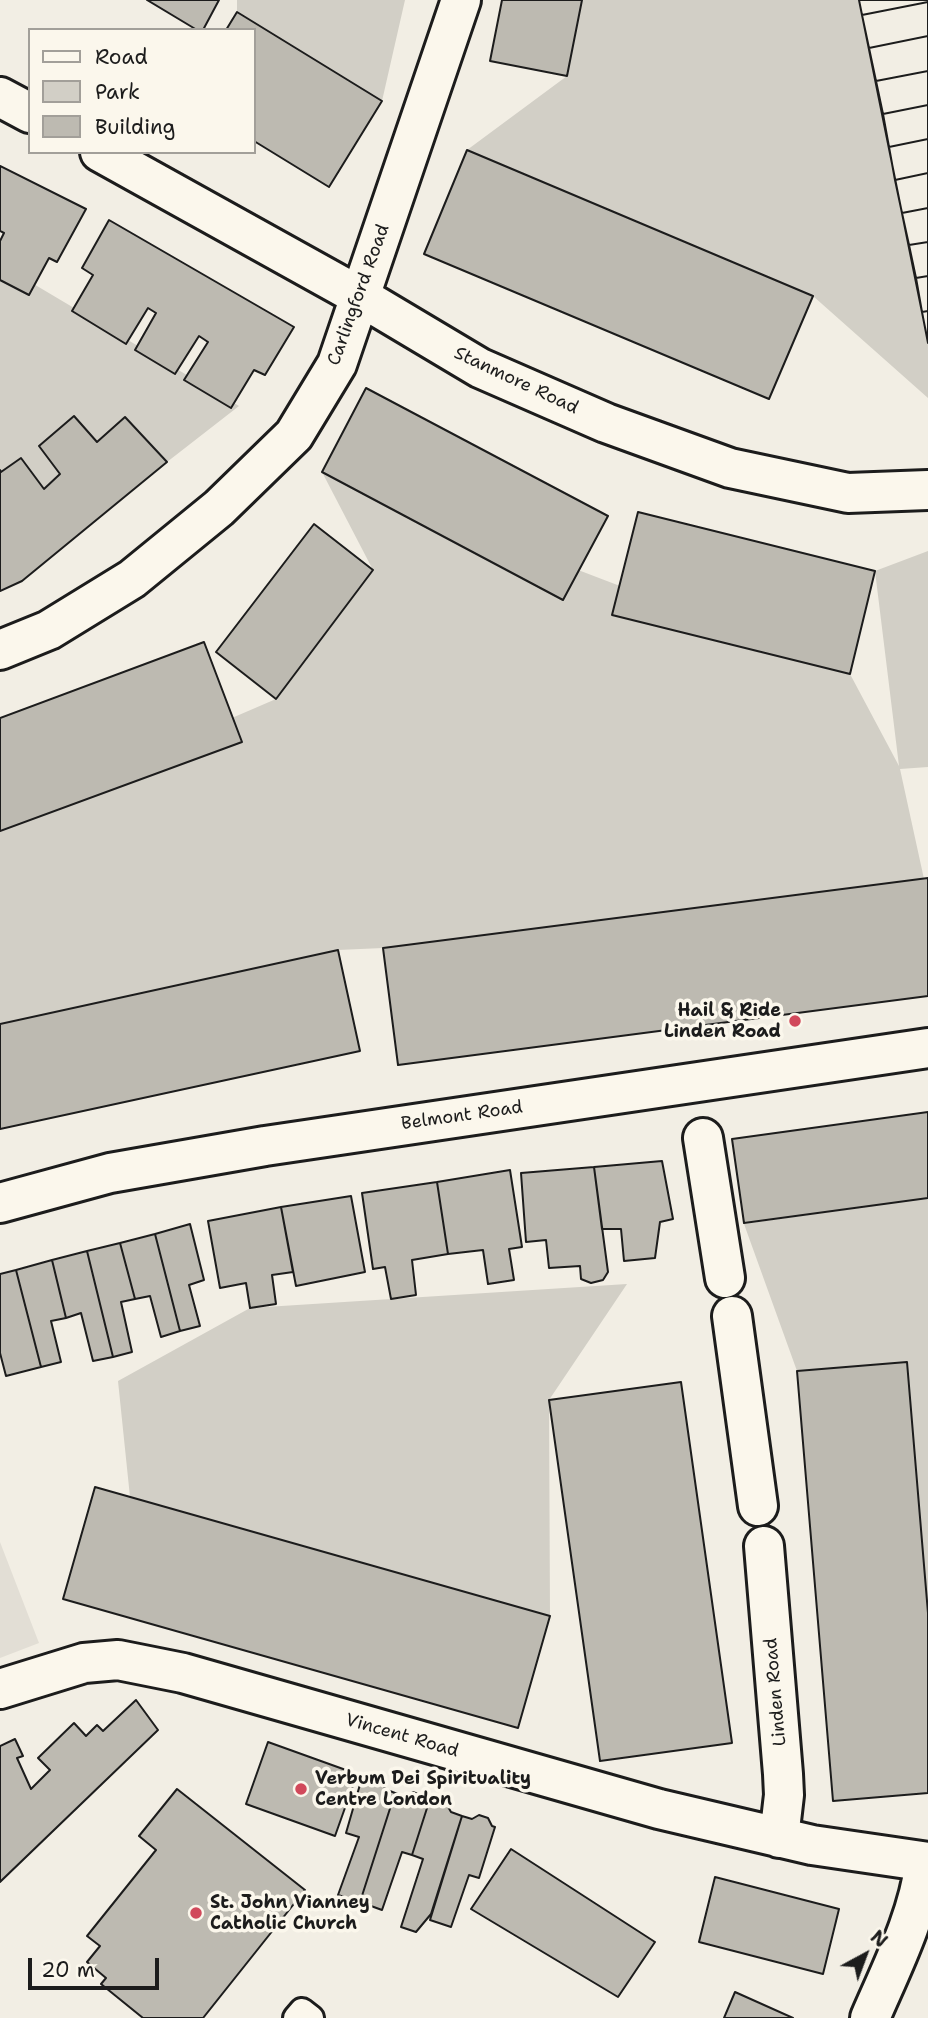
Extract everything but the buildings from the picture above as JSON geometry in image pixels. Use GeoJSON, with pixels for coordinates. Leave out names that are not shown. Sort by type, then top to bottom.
{"type":"FeatureCollection","features":[{"type":"Feature","properties":{"kind":"street","name":"Carlingford Road"},"geometry":{"type":"LineString","coordinates":[[0,650],[49,630],[132,579],[219,508],[294,435],[337,364],[461,0]]}},
{"type":"Feature","properties":{"kind":"street"},"geometry":{"type":"LineString","coordinates":[[0,97],[28,112]]}},
{"type":"Feature","properties":{"kind":"street","name":"Stanmore Road"},"geometry":{"type":"LineString","coordinates":[[104,154],[360,297],[480,368],[606,423],[730,468],[848,493],[928,490]]}},
{"type":"Feature","properties":{"kind":"street","name":"Belmont Road"},"geometry":{"type":"LineString","coordinates":[[0,1203],[110,1173],[265,1146],[928,1048]]}},
{"type":"Feature","properties":{"kind":"street","name":"Linden Road"},"geometry":{"type":"LineString","coordinates":[[703,1138],[725,1278],[711,1288],[709,1300],[715,1311],[732,1316],[758,1506],[770,1508],[781,1523],[775,1540],[764,1546],[783,1774],[784,1795],[779,1838]]}},
{"type":"Feature","properties":{"kind":"street","name":"Vincent Road"},"geometry":{"type":"LineString","coordinates":[[0,1689],[84,1663],[118,1660],[183,1673],[659,1809],[779,1838],[852,1852],[927,1862]]}},
{"type":"Feature","properties":{"kind":"street"},"geometry":{"type":"LineString","coordinates":[[870,2018],[910,1925],[927,1862]]}},
{"type":"Feature","properties":{"kind":"lane"},"geometry":{"type":"LineString","coordinates":[[296,2018],[302,2011],[311,2018]]}},
{"type":"Feature","properties":{"kind":"shaded area"},"geometry":{"type":"Polygon","coordinates":[[[0,1542],[39,1643],[0,1658],[0,1542]]]}},
{"type":"Feature","properties":{"kind":"green space"},"geometry":{"type":"Polygon","coordinates":[[[237,0],[405,0],[382,101],[237,12],[237,0]]]}},
{"type":"Feature","properties":{"kind":"green space"},"geometry":{"type":"Polygon","coordinates":[[[582,0],[859,0],[928,342],[928,398],[813,296],[467,150],[567,76],[582,0]]]}},
{"type":"Feature","properties":{"kind":"green space"},"geometry":{"type":"Polygon","coordinates":[[[0,264],[239,406],[167,462],[132,442],[0,534],[0,264]]]}},
{"type":"Feature","properties":{"kind":"green space"},"geometry":{"type":"Polygon","coordinates":[[[322,472],[850,674],[899,766],[875,571],[928,551],[928,767],[900,769],[924,879],[383,948],[338,950],[0,1024],[0,818],[276,699],[373,570],[322,472]]]}},
{"type":"Feature","properties":{"kind":"green space"},"geometry":{"type":"Polygon","coordinates":[[[928,1198],[928,1613],[907,1363],[797,1371],[744,1224],[928,1198]]]}},
{"type":"Feature","properties":{"kind":"green space"},"geometry":{"type":"Polygon","coordinates":[[[627,1284],[549,1400],[550,1616],[130,1497],[118,1381],[250,1308],[627,1284]]]}},
{"type":"Feature","properties":{"kind":"place","name":"Hail & Ride Linden Road"},"geometry":{"type":"Point","coordinates":[795,1021]}},
{"type":"Feature","properties":{"kind":"place","name":"Verbum Dei Spirituality Centre London"},"geometry":{"type":"Point","coordinates":[301,1789]}},
{"type":"Feature","properties":{"kind":"place","name":"St. John Vianney Catholic Church"},"geometry":{"type":"Point","coordinates":[196,1913]}}]}
